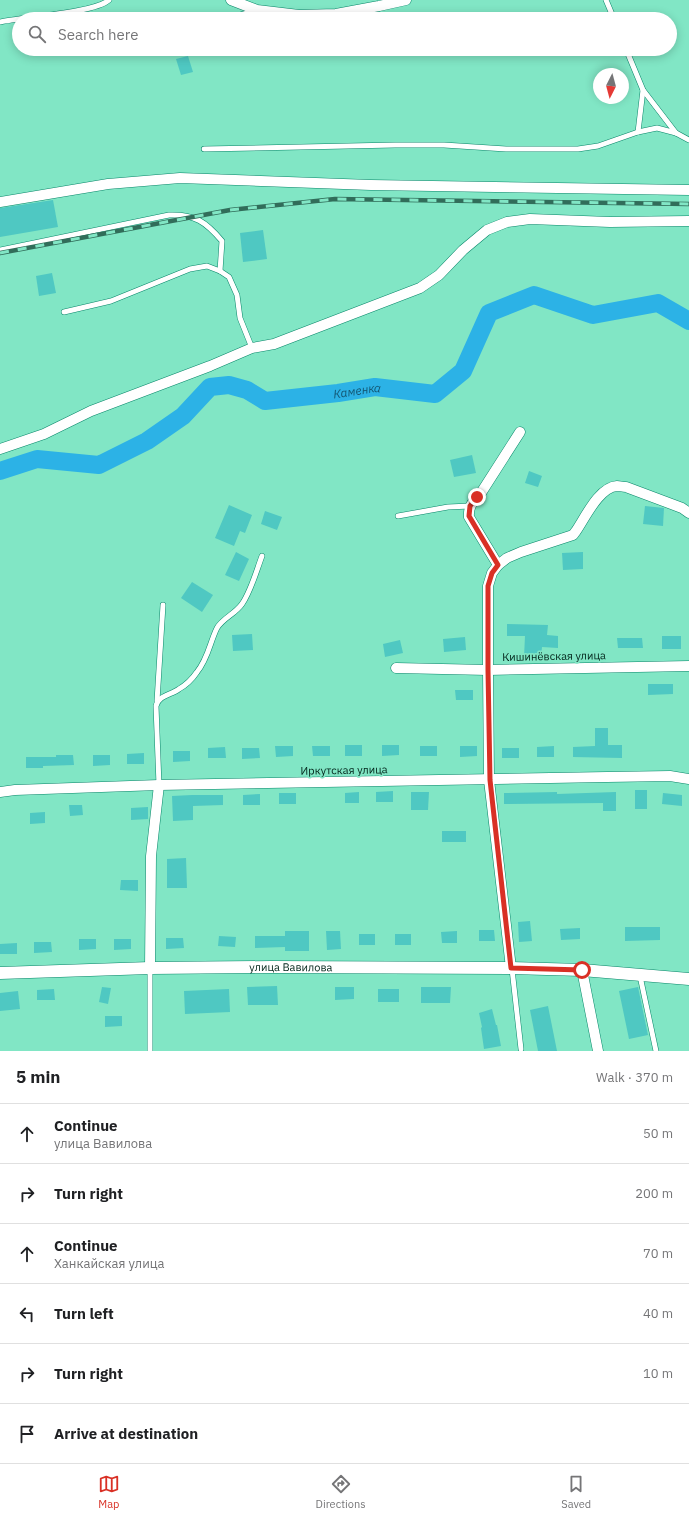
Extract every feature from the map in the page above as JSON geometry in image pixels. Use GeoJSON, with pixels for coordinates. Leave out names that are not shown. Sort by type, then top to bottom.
{"type":"FeatureCollection","features":[{"type":"Feature","properties":{"kind":"street"},"geometry":{"type":"LineString","coordinates":[[231,0],[257,10],[274,12]]}},
{"type":"Feature","properties":{"kind":"street"},"geometry":{"type":"LineString","coordinates":[[347,12],[406,0]]}},
{"type":"Feature","properties":{"kind":"street"},"geometry":{"type":"LineString","coordinates":[[0,202],[108,184],[180,178],[371,185],[689,190]]}},
{"type":"Feature","properties":{"kind":"street"},"geometry":{"type":"LineString","coordinates":[[0,449],[44,434],[91,411],[210,366],[252,348],[274,344],[420,288],[439,275],[463,250],[486,230],[507,222],[530,219],[610,222],[689,222]]}},
{"type":"Feature","properties":{"kind":"street"},"geometry":{"type":"LineString","coordinates":[[498,565],[469,516],[470,506],[481,493],[520,432]]}},
{"type":"Feature","properties":{"kind":"street"},"geometry":{"type":"LineString","coordinates":[[511,968],[490,780],[488,586],[492,573],[498,565],[513,555],[572,535],[576,532],[601,493],[616,486],[633,490],[682,508],[689,513]]}},
{"type":"Feature","properties":{"kind":"street","name":"Кишинёвская улица"},"geometry":{"type":"LineString","coordinates":[[396,668],[488,670],[689,666]]}},
{"type":"Feature","properties":{"kind":"street","name":"Иркутская улица"},"geometry":{"type":"LineString","coordinates":[[0,792],[15,790],[158,785],[670,776],[689,779]]}},
{"type":"Feature","properties":{"kind":"street"},"geometry":{"type":"LineString","coordinates":[[150,968],[151,856],[158,785]]}},
{"type":"Feature","properties":{"kind":"street","name":"улица Вавилова"},"geometry":{"type":"LineString","coordinates":[[0,973],[271,966],[511,968],[582,970],[689,979]]}},
{"type":"Feature","properties":{"kind":"street"},"geometry":{"type":"LineString","coordinates":[[582,970],[598,1051]]}},
{"type":"Feature","properties":{"kind":"lane"},"geometry":{"type":"LineString","coordinates":[[64,12],[89,8],[105,3],[109,0]]}},
{"type":"Feature","properties":{"kind":"lane"},"geometry":{"type":"LineString","coordinates":[[606,0],[611,12]]}},
{"type":"Feature","properties":{"kind":"lane"},"geometry":{"type":"LineString","coordinates":[[250,12],[257,10]]}},
{"type":"Feature","properties":{"kind":"lane"},"geometry":{"type":"LineString","coordinates":[[0,22],[12,20]]}},
{"type":"Feature","properties":{"kind":"lane"},"geometry":{"type":"LineString","coordinates":[[629,56],[643,90],[676,132]]}},
{"type":"Feature","properties":{"kind":"lane"},"geometry":{"type":"LineString","coordinates":[[638,132],[643,90]]}},
{"type":"Feature","properties":{"kind":"lane"},"geometry":{"type":"LineString","coordinates":[[204,149],[394,144],[521,149],[578,149],[598,146],[638,132],[657,128],[676,132],[689,140]]}},
{"type":"Feature","properties":{"kind":"lane"},"geometry":{"type":"LineString","coordinates":[[0,250],[169,215],[183,215],[194,217],[211,228],[222,242],[220,271]]}},
{"type":"Feature","properties":{"kind":"lane"},"geometry":{"type":"LineString","coordinates":[[64,312],[111,301],[190,269],[207,266],[220,271],[229,278],[237,295],[240,318],[252,348]]}},
{"type":"Feature","properties":{"kind":"lane"},"geometry":{"type":"LineString","coordinates":[[398,516],[448,507],[470,506]]}},
{"type":"Feature","properties":{"kind":"lane"},"geometry":{"type":"LineString","coordinates":[[157,702],[162,697],[181,688],[196,674],[206,658],[218,627],[223,620],[241,606],[246,598],[262,556]]}},
{"type":"Feature","properties":{"kind":"lane"},"geometry":{"type":"LineString","coordinates":[[158,785],[156,706],[163,605]]}},
{"type":"Feature","properties":{"kind":"lane"},"geometry":{"type":"LineString","coordinates":[[150,968],[150,1051]]}},
{"type":"Feature","properties":{"kind":"lane"},"geometry":{"type":"LineString","coordinates":[[511,968],[521,1049]]}},
{"type":"Feature","properties":{"kind":"lane"},"geometry":{"type":"LineString","coordinates":[[640,975],[656,1051]]}},
{"type":"Feature","properties":{"kind":"building"},"geometry":{"type":"Polygon","coordinates":[[[188,56],[193,72],[181,75],[176,59],[188,56]]]}},
{"type":"Feature","properties":{"kind":"building"},"geometry":{"type":"Polygon","coordinates":[[[53,200],[58,227],[0,237],[0,208],[53,200]]]}},
{"type":"Feature","properties":{"kind":"building"},"geometry":{"type":"Polygon","coordinates":[[[263,230],[267,259],[243,262],[240,233],[263,230]]]}},
{"type":"Feature","properties":{"kind":"building"},"geometry":{"type":"Polygon","coordinates":[[[52,273],[56,293],[39,296],[36,276],[52,273]]]}},
{"type":"Feature","properties":{"kind":"building"},"geometry":{"type":"Polygon","coordinates":[[[472,455],[476,473],[454,477],[450,460],[472,455]]]}},
{"type":"Feature","properties":{"kind":"building"},"geometry":{"type":"Polygon","coordinates":[[[529,471],[542,476],[538,487],[525,483],[529,471]]]}},
{"type":"Feature","properties":{"kind":"building"},"geometry":{"type":"Polygon","coordinates":[[[229,505],[252,515],[245,533],[240,531],[234,546],[215,538],[229,505]]]}},
{"type":"Feature","properties":{"kind":"building"},"geometry":{"type":"Polygon","coordinates":[[[645,506],[664,508],[663,526],[643,524],[645,506]]]}},
{"type":"Feature","properties":{"kind":"building"},"geometry":{"type":"Polygon","coordinates":[[[265,511],[282,517],[277,530],[261,524],[265,511]]]}},
{"type":"Feature","properties":{"kind":"building"},"geometry":{"type":"Polygon","coordinates":[[[236,552],[249,559],[239,581],[225,575],[236,552]]]}},
{"type":"Feature","properties":{"kind":"building"},"geometry":{"type":"Polygon","coordinates":[[[583,552],[583,569],[563,570],[562,553],[583,552]]]}},
{"type":"Feature","properties":{"kind":"building"},"geometry":{"type":"Polygon","coordinates":[[[192,582],[213,595],[202,612],[181,598],[192,582]]]}},
{"type":"Feature","properties":{"kind":"building"},"geometry":{"type":"Polygon","coordinates":[[[507,624],[548,625],[547,635],[558,636],[558,648],[542,647],[541,658],[524,657],[525,636],[507,636],[507,624]]]}},
{"type":"Feature","properties":{"kind":"building"},"geometry":{"type":"Polygon","coordinates":[[[252,634],[253,650],[233,651],[232,635],[252,634]]]}},
{"type":"Feature","properties":{"kind":"building"},"geometry":{"type":"Polygon","coordinates":[[[662,636],[681,636],[681,649],[662,649],[662,636]]]}},
{"type":"Feature","properties":{"kind":"building"},"geometry":{"type":"Polygon","coordinates":[[[465,637],[466,650],[444,652],[443,639],[465,637]]]}},
{"type":"Feature","properties":{"kind":"building"},"geometry":{"type":"Polygon","coordinates":[[[617,638],[642,638],[643,648],[618,648],[617,638]]]}},
{"type":"Feature","properties":{"kind":"building"},"geometry":{"type":"Polygon","coordinates":[[[400,640],[403,653],[385,657],[383,644],[400,640]]]}},
{"type":"Feature","properties":{"kind":"building"},"geometry":{"type":"Polygon","coordinates":[[[648,684],[673,684],[673,694],[648,695],[648,684]]]}},
{"type":"Feature","properties":{"kind":"building"},"geometry":{"type":"Polygon","coordinates":[[[455,690],[473,690],[473,700],[456,700],[455,690]]]}},
{"type":"Feature","properties":{"kind":"building"},"geometry":{"type":"Polygon","coordinates":[[[595,728],[608,728],[608,745],[622,745],[622,758],[573,757],[573,747],[595,746],[595,728]]]}},
{"type":"Feature","properties":{"kind":"building"},"geometry":{"type":"Polygon","coordinates":[[[345,745],[362,745],[362,756],[345,756],[345,745]]]}},
{"type":"Feature","properties":{"kind":"building"},"geometry":{"type":"Polygon","coordinates":[[[382,745],[399,745],[399,755],[382,756],[382,745]]]}},
{"type":"Feature","properties":{"kind":"building"},"geometry":{"type":"Polygon","coordinates":[[[275,746],[293,746],[293,756],[276,757],[275,746]]]}},
{"type":"Feature","properties":{"kind":"building"},"geometry":{"type":"Polygon","coordinates":[[[312,746],[330,746],[330,756],[313,756],[312,746]]]}},
{"type":"Feature","properties":{"kind":"building"},"geometry":{"type":"Polygon","coordinates":[[[420,746],[437,746],[437,756],[420,756],[420,746]]]}},
{"type":"Feature","properties":{"kind":"building"},"geometry":{"type":"Polygon","coordinates":[[[460,746],[477,746],[477,756],[460,757],[460,746]]]}},
{"type":"Feature","properties":{"kind":"building"},"geometry":{"type":"Polygon","coordinates":[[[554,746],[554,757],[537,757],[537,747],[554,746]]]}},
{"type":"Feature","properties":{"kind":"building"},"geometry":{"type":"Polygon","coordinates":[[[225,747],[226,758],[208,758],[208,748],[225,747]]]}},
{"type":"Feature","properties":{"kind":"building"},"geometry":{"type":"Polygon","coordinates":[[[242,748],[259,748],[260,758],[242,759],[242,748]]]}},
{"type":"Feature","properties":{"kind":"building"},"geometry":{"type":"Polygon","coordinates":[[[502,748],[519,748],[519,758],[502,758],[502,748]]]}},
{"type":"Feature","properties":{"kind":"building"},"geometry":{"type":"Polygon","coordinates":[[[173,751],[190,751],[190,761],[173,762],[173,751]]]}},
{"type":"Feature","properties":{"kind":"building"},"geometry":{"type":"Polygon","coordinates":[[[144,753],[144,764],[127,764],[127,754],[144,753]]]}},
{"type":"Feature","properties":{"kind":"building"},"geometry":{"type":"Polygon","coordinates":[[[56,755],[73,755],[74,765],[26,768],[26,757],[56,757],[56,755]]]}},
{"type":"Feature","properties":{"kind":"building"},"geometry":{"type":"Polygon","coordinates":[[[93,755],[110,755],[110,765],[93,766],[93,755]]]}},
{"type":"Feature","properties":{"kind":"building"},"geometry":{"type":"Polygon","coordinates":[[[635,790],[647,790],[647,809],[635,809],[635,790]]]}},
{"type":"Feature","properties":{"kind":"building"},"geometry":{"type":"Polygon","coordinates":[[[393,791],[393,802],[376,802],[376,792],[393,791]]]}},
{"type":"Feature","properties":{"kind":"building"},"geometry":{"type":"Polygon","coordinates":[[[359,792],[359,803],[345,803],[345,793],[359,792]]]}},
{"type":"Feature","properties":{"kind":"building"},"geometry":{"type":"Polygon","coordinates":[[[411,792],[429,792],[428,810],[411,810],[411,792]]]}},
{"type":"Feature","properties":{"kind":"building"},"geometry":{"type":"Polygon","coordinates":[[[557,792],[557,794],[616,792],[616,811],[603,811],[603,803],[504,804],[504,793],[557,792]]]}},
{"type":"Feature","properties":{"kind":"building"},"geometry":{"type":"Polygon","coordinates":[[[279,793],[296,793],[296,804],[279,804],[279,793]]]}},
{"type":"Feature","properties":{"kind":"building"},"geometry":{"type":"Polygon","coordinates":[[[663,793],[682,795],[682,806],[662,804],[663,793]]]}},
{"type":"Feature","properties":{"kind":"building"},"geometry":{"type":"Polygon","coordinates":[[[260,794],[260,805],[243,805],[243,795],[260,794]]]}},
{"type":"Feature","properties":{"kind":"building"},"geometry":{"type":"Polygon","coordinates":[[[223,795],[223,805],[193,806],[193,820],[173,821],[172,796],[223,795]]]}},
{"type":"Feature","properties":{"kind":"building"},"geometry":{"type":"Polygon","coordinates":[[[69,805],[82,805],[83,815],[70,816],[69,805]]]}},
{"type":"Feature","properties":{"kind":"building"},"geometry":{"type":"Polygon","coordinates":[[[148,807],[148,819],[131,820],[131,808],[148,807]]]}},
{"type":"Feature","properties":{"kind":"building"},"geometry":{"type":"Polygon","coordinates":[[[45,812],[45,823],[30,824],[30,813],[45,812]]]}},
{"type":"Feature","properties":{"kind":"building"},"geometry":{"type":"Polygon","coordinates":[[[442,831],[466,831],[466,842],[442,842],[442,831]]]}},
{"type":"Feature","properties":{"kind":"building"},"geometry":{"type":"Polygon","coordinates":[[[186,858],[187,888],[167,888],[167,859],[186,858]]]}},
{"type":"Feature","properties":{"kind":"building"},"geometry":{"type":"Polygon","coordinates":[[[121,880],[138,880],[138,891],[120,890],[121,880]]]}},
{"type":"Feature","properties":{"kind":"building"},"geometry":{"type":"Polygon","coordinates":[[[530,921],[532,941],[519,942],[518,922],[530,921]]]}},
{"type":"Feature","properties":{"kind":"building"},"geometry":{"type":"Polygon","coordinates":[[[625,927],[660,927],[660,940],[625,941],[625,927]]]}},
{"type":"Feature","properties":{"kind":"building"},"geometry":{"type":"Polygon","coordinates":[[[580,928],[580,939],[561,940],[560,929],[580,928]]]}},
{"type":"Feature","properties":{"kind":"building"},"geometry":{"type":"Polygon","coordinates":[[[479,930],[494,930],[495,941],[479,941],[479,930]]]}},
{"type":"Feature","properties":{"kind":"building"},"geometry":{"type":"Polygon","coordinates":[[[285,931],[309,931],[309,951],[285,951],[285,947],[255,948],[255,936],[285,936],[285,931]]]}},
{"type":"Feature","properties":{"kind":"building"},"geometry":{"type":"Polygon","coordinates":[[[326,931],[340,931],[341,949],[327,950],[326,931]]]}},
{"type":"Feature","properties":{"kind":"building"},"geometry":{"type":"Polygon","coordinates":[[[457,931],[457,943],[442,943],[441,932],[457,931]]]}},
{"type":"Feature","properties":{"kind":"building"},"geometry":{"type":"Polygon","coordinates":[[[359,934],[375,934],[375,945],[359,945],[359,934]]]}},
{"type":"Feature","properties":{"kind":"building"},"geometry":{"type":"Polygon","coordinates":[[[395,934],[411,934],[411,945],[395,945],[395,934]]]}},
{"type":"Feature","properties":{"kind":"building"},"geometry":{"type":"Polygon","coordinates":[[[219,936],[236,937],[235,947],[218,946],[219,936]]]}},
{"type":"Feature","properties":{"kind":"building"},"geometry":{"type":"Polygon","coordinates":[[[166,938],[183,938],[184,948],[166,949],[166,938]]]}},
{"type":"Feature","properties":{"kind":"building"},"geometry":{"type":"Polygon","coordinates":[[[79,939],[96,939],[96,949],[79,950],[79,939]]]}},
{"type":"Feature","properties":{"kind":"building"},"geometry":{"type":"Polygon","coordinates":[[[114,939],[131,939],[131,949],[114,950],[114,939]]]}},
{"type":"Feature","properties":{"kind":"building"},"geometry":{"type":"Polygon","coordinates":[[[34,942],[51,942],[52,952],[34,953],[34,942]]]}},
{"type":"Feature","properties":{"kind":"building"},"geometry":{"type":"Polygon","coordinates":[[[17,943],[17,954],[0,954],[0,944],[17,943]]]}},
{"type":"Feature","properties":{"kind":"building"},"geometry":{"type":"Polygon","coordinates":[[[277,986],[278,1005],[248,1005],[247,987],[277,986]]]}},
{"type":"Feature","properties":{"kind":"building"},"geometry":{"type":"Polygon","coordinates":[[[102,987],[111,988],[108,1004],[99,1002],[102,987]]]}},
{"type":"Feature","properties":{"kind":"building"},"geometry":{"type":"Polygon","coordinates":[[[335,987],[354,987],[354,999],[335,1000],[335,987]]]}},
{"type":"Feature","properties":{"kind":"building"},"geometry":{"type":"Polygon","coordinates":[[[421,987],[451,987],[450,1003],[421,1003],[421,987]]]}},
{"type":"Feature","properties":{"kind":"building"},"geometry":{"type":"Polygon","coordinates":[[[638,987],[648,1035],[629,1039],[619,991],[638,987]]]}},
{"type":"Feature","properties":{"kind":"building"},"geometry":{"type":"Polygon","coordinates":[[[54,989],[55,1000],[37,1000],[37,990],[54,989]]]}},
{"type":"Feature","properties":{"kind":"building"},"geometry":{"type":"Polygon","coordinates":[[[229,989],[230,1012],[185,1014],[184,991],[229,989]]]}},
{"type":"Feature","properties":{"kind":"building"},"geometry":{"type":"Polygon","coordinates":[[[378,989],[399,989],[399,1002],[378,1002],[378,989]]]}},
{"type":"Feature","properties":{"kind":"building"},"geometry":{"type":"Polygon","coordinates":[[[18,991],[20,1009],[0,1011],[0,993],[18,991]]]}},
{"type":"Feature","properties":{"kind":"building"},"geometry":{"type":"Polygon","coordinates":[[[548,1006],[557,1051],[538,1051],[530,1010],[548,1006]]]}},
{"type":"Feature","properties":{"kind":"building"},"geometry":{"type":"Polygon","coordinates":[[[492,1009],[501,1046],[484,1049],[479,1013],[492,1009]]]}},
{"type":"Feature","properties":{"kind":"building"},"geometry":{"type":"Polygon","coordinates":[[[105,1016],[122,1016],[122,1026],[105,1027],[105,1016]]]}},
{"type":"Feature","properties":{"kind":"waterway","name":"Каменка"},"geometry":{"type":"LineString","coordinates":[[0,471],[37,459],[99,465],[147,441],[183,416],[210,387],[229,385],[247,390],[265,401],[338,393],[375,387],[435,394],[463,371],[489,313],[534,295],[593,315],[658,303],[689,321]]}},
{"type":"Feature","properties":{"kind":"railway"},"geometry":{"type":"LineString","coordinates":[[0,253],[230,210],[335,199],[689,204]]}},
{"type":"Feature","properties":{"kind":"route"},"geometry":{"type":"LineString","coordinates":[[477,497],[470,506],[469,516],[498,565],[492,573],[488,586],[490,780],[511,968],[582,970]]}}]}
